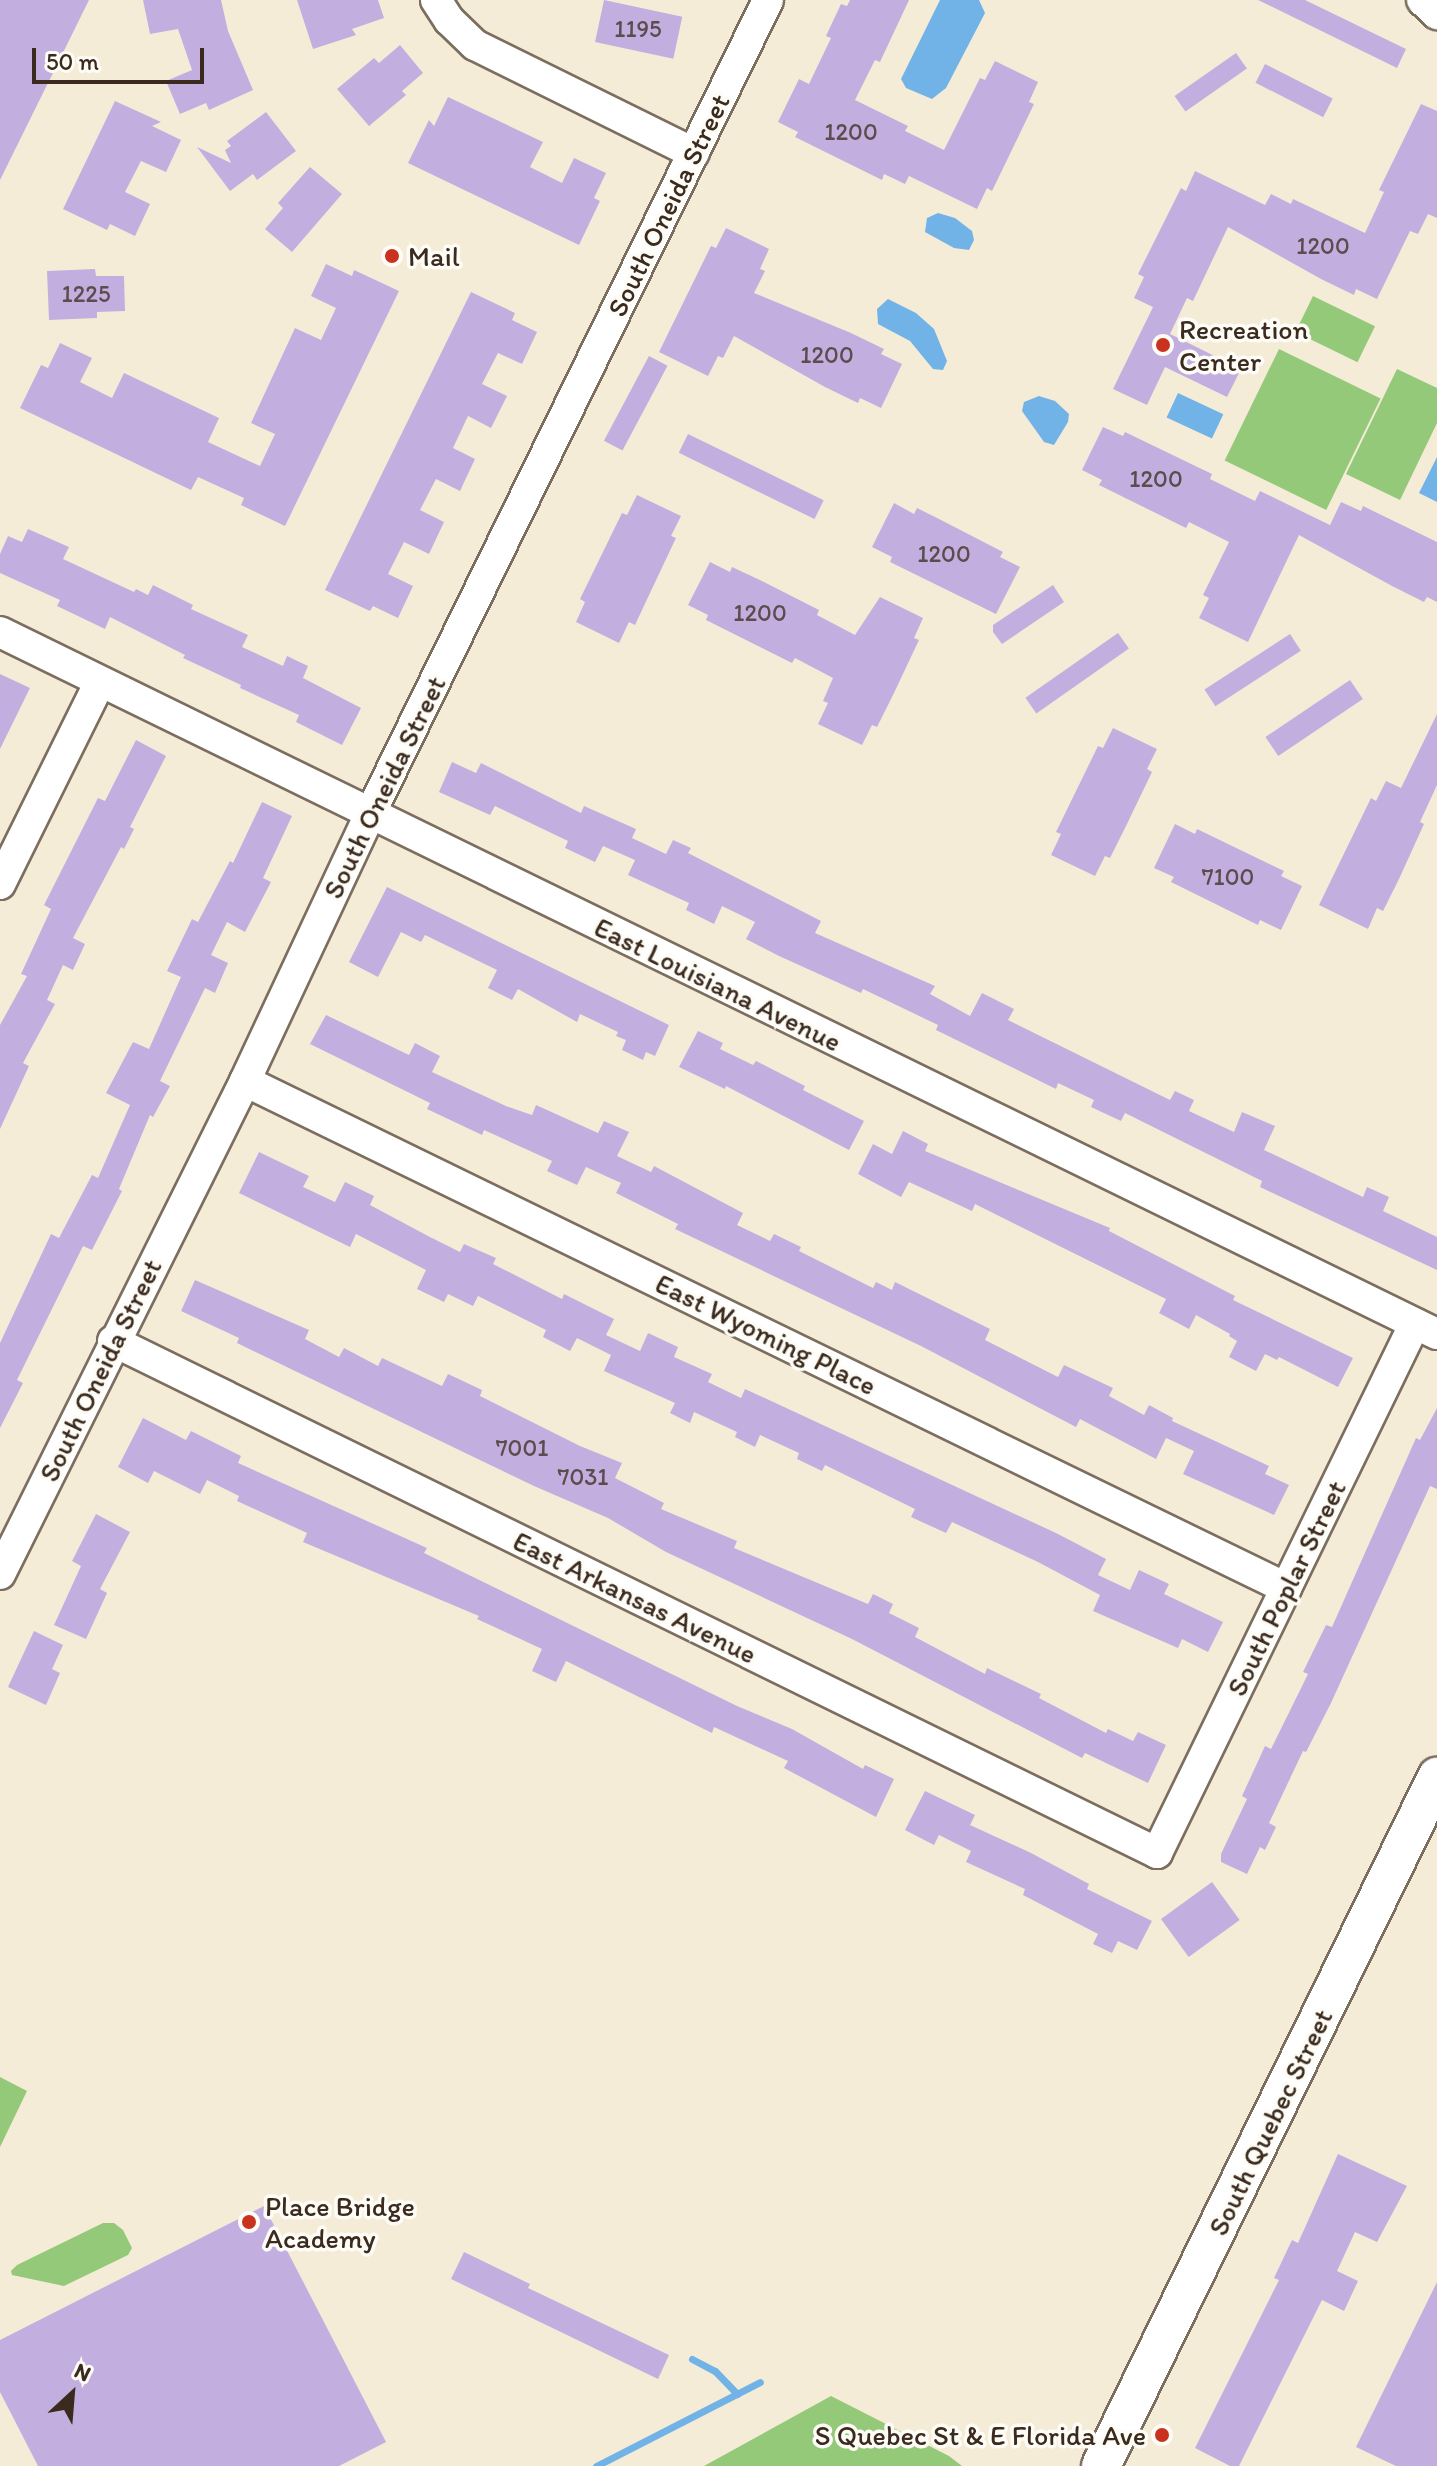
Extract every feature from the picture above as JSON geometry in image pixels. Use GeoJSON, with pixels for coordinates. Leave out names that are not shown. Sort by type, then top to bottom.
{"type":"FeatureCollection","features":[{"type":"Feature","properties":{"kind":"main road","name":"South Quebec Street"},"geometry":{"type":"LineString","coordinates":[[1101,2466],[1437,1777]]}},
{"type":"Feature","properties":{"kind":"street"},"geometry":{"type":"LineString","coordinates":[[436,0],[449,20],[475,45],[694,153]]}},
{"type":"Feature","properties":{"kind":"street","name":"South Oneida Street"},"geometry":{"type":"LineString","coordinates":[[0,1574],[113,1341],[245,1081],[370,814],[768,0]]}},
{"type":"Feature","properties":{"kind":"street"},"geometry":{"type":"LineString","coordinates":[[1422,0],[1437,14]]}},
{"type":"Feature","properties":{"kind":"street","name":"East Louisiana Avenue"},"geometry":{"type":"LineString","coordinates":[[0,632],[1426,1329]]}},
{"type":"Feature","properties":{"kind":"street"},"geometry":{"type":"LineString","coordinates":[[0,884],[100,682]]}},
{"type":"Feature","properties":{"kind":"street","name":"East Wyoming Place"},"geometry":{"type":"LineString","coordinates":[[245,1081],[1286,1588]]}},
{"type":"Feature","properties":{"kind":"street","name":"South Poplar Street"},"geometry":{"type":"LineString","coordinates":[[1157,1853],[1286,1588],[1426,1329]]}},
{"type":"Feature","properties":{"kind":"street","name":"East Arkansas Avenue"},"geometry":{"type":"LineString","coordinates":[[113,1341],[1157,1853]]}},
{"type":"Feature","properties":{"kind":"green space"},"geometry":{"type":"Polygon","coordinates":[[[1313,296],[1375,326],[1357,362],[1295,332],[1313,296]]]}},
{"type":"Feature","properties":{"kind":"green space"},"geometry":{"type":"Polygon","coordinates":[[[1279,349],[1381,399],[1326,510],[1225,460],[1279,349]]]}},
{"type":"Feature","properties":{"kind":"green space"},"geometry":{"type":"Polygon","coordinates":[[[1397,369],[1437,388],[1437,423],[1400,500],[1346,474],[1397,369]]]}},
{"type":"Feature","properties":{"kind":"green space"},"geometry":{"type":"Polygon","coordinates":[[[0,2077],[27,2091],[0,2147],[0,2077]]]}},
{"type":"Feature","properties":{"kind":"green space"},"geometry":{"type":"Polygon","coordinates":[[[103,2223],[114,2223],[123,2230],[132,2248],[128,2255],[64,2286],[12,2275],[11,2271],[17,2265],[103,2223]]]}},
{"type":"Feature","properties":{"kind":"green space"},"geometry":{"type":"Polygon","coordinates":[[[831,2396],[949,2456],[962,2466],[704,2466],[831,2396]]]}},
{"type":"Feature","properties":{"kind":"water"},"geometry":{"type":"Polygon","coordinates":[[[940,0],[979,0],[985,13],[946,88],[932,99],[906,88],[901,79],[940,0]]]}},
{"type":"Feature","properties":{"kind":"water"},"geometry":{"type":"Polygon","coordinates":[[[938,213],[955,218],[972,231],[974,240],[969,250],[954,248],[925,232],[927,218],[938,213]]]}},
{"type":"Feature","properties":{"kind":"water"},"geometry":{"type":"Polygon","coordinates":[[[888,299],[916,313],[934,329],[947,361],[943,370],[933,369],[910,341],[878,324],[877,309],[888,299]]]}},
{"type":"Feature","properties":{"kind":"water"},"geometry":{"type":"Polygon","coordinates":[[[1178,393],[1223,414],[1212,439],[1167,417],[1178,393]]]}},
{"type":"Feature","properties":{"kind":"water"},"geometry":{"type":"Polygon","coordinates":[[[1039,396],[1055,401],[1069,414],[1068,422],[1054,445],[1044,442],[1022,411],[1024,402],[1039,396]]]}},
{"type":"Feature","properties":{"kind":"water"},"geometry":{"type":"Polygon","coordinates":[[[1437,457],[1437,502],[1419,493],[1437,457]]]}},
{"type":"Feature","properties":{"kind":"building"},"geometry":{"type":"Polygon","coordinates":[[[0,0],[89,0],[0,180],[0,0]]]}},
{"type":"Feature","properties":{"kind":"building"},"geometry":{"type":"Polygon","coordinates":[[[143,0],[221,0],[228,31],[253,90],[209,110],[206,103],[180,114],[166,81],[192,70],[178,29],[150,34],[143,0]]]}},
{"type":"Feature","properties":{"kind":"building"},"geometry":{"type":"Polygon","coordinates":[[[297,0],[378,0],[384,18],[352,29],[356,35],[313,49],[297,0]]]}},
{"type":"Feature","properties":{"kind":"building"},"geometry":{"type":"Polygon","coordinates":[[[604,0],[682,17],[673,59],[595,42],[604,0]]]}},
{"type":"Feature","properties":{"kind":"building"},"geometry":{"type":"Polygon","coordinates":[[[850,0],[909,0],[880,62],[875,60],[855,100],[908,126],[905,131],[944,150],[980,78],[985,80],[995,61],[1038,82],[1029,102],[1034,104],[992,191],[987,188],[977,209],[909,176],[905,184],[884,174],[882,180],[795,137],[798,132],[778,122],[799,79],[809,84],[831,38],[826,36],[841,4],[847,6],[850,0]]]}},
{"type":"Feature","properties":{"kind":"building"},"geometry":{"type":"Polygon","coordinates":[[[1258,0],[1305,0],[1406,49],[1397,68],[1258,0]]]}},
{"type":"Feature","properties":{"kind":"building"},"geometry":{"type":"Polygon","coordinates":[[[400,45],[423,73],[402,91],[406,95],[369,126],[337,89],[374,58],[379,63],[400,45]]]}},
{"type":"Feature","properties":{"kind":"building"},"geometry":{"type":"Polygon","coordinates":[[[1236,53],[1247,69],[1185,112],[1175,96],[1236,53]]]}},
{"type":"Feature","properties":{"kind":"building"},"geometry":{"type":"Polygon","coordinates":[[[1265,64],[1333,99],[1323,117],[1255,83],[1265,64]]]}},
{"type":"Feature","properties":{"kind":"building"},"geometry":{"type":"Polygon","coordinates":[[[448,97],[543,142],[530,167],[562,183],[574,158],[606,173],[594,198],[600,201],[579,245],[408,163],[429,120],[434,126],[448,97]]]}},
{"type":"Feature","properties":{"kind":"building"},"geometry":{"type":"Polygon","coordinates":[[[115,101],[161,122],[152,126],[181,140],[166,172],[141,161],[125,192],[150,204],[135,236],[110,224],[107,230],[63,209],[115,101]]]}},
{"type":"Feature","properties":{"kind":"building"},"geometry":{"type":"Polygon","coordinates":[[[1421,104],[1437,111],[1437,218],[1428,214],[1418,234],[1410,231],[1377,299],[1356,289],[1354,295],[1228,227],[1193,301],[1187,298],[1170,334],[1241,369],[1227,397],[1165,367],[1147,405],[1113,389],[1153,307],[1134,298],[1144,277],[1138,274],[1181,188],[1186,191],[1195,171],[1265,205],[1271,194],[1291,204],[1293,199],[1365,233],[1384,192],[1379,190],[1421,104]]]}},
{"type":"Feature","properties":{"kind":"building"},"geometry":{"type":"Polygon","coordinates":[[[266,112],[296,151],[257,180],[253,174],[230,191],[197,147],[231,163],[225,150],[231,146],[227,141],[266,112]]]}},
{"type":"Feature","properties":{"kind":"building"},"geometry":{"type":"Polygon","coordinates":[[[310,167],[342,194],[292,252],[265,229],[283,208],[278,203],[310,167]]]}},
{"type":"Feature","properties":{"kind":"building"},"geometry":{"type":"Polygon","coordinates":[[[726,228],[769,249],[760,269],[765,271],[754,293],[851,333],[884,349],[881,354],[902,364],[881,408],[860,398],[858,403],[825,387],[734,336],[723,358],[718,356],[708,376],[659,352],[711,246],[716,248],[726,228]]]}},
{"type":"Feature","properties":{"kind":"building"},"geometry":{"type":"Polygon","coordinates":[[[326,264],[352,276],[354,270],[399,291],[285,526],[241,505],[244,498],[198,477],[191,490],[20,408],[41,365],[48,368],[60,343],[92,358],[80,382],[112,398],[124,373],[219,418],[208,442],[260,466],[275,434],[251,423],[295,328],[321,340],[336,308],[311,296],[326,264]]]}},
{"type":"Feature","properties":{"kind":"building"},"geometry":{"type":"Polygon","coordinates":[[[95,269],[96,276],[124,276],[125,311],[97,312],[97,318],[49,320],[47,271],[95,269]]]}},
{"type":"Feature","properties":{"kind":"building"},"geometry":{"type":"Polygon","coordinates":[[[471,292],[515,313],[512,320],[537,332],[522,364],[498,353],[482,384],[507,396],[491,428],[468,416],[453,448],[475,459],[460,491],[436,479],[420,510],[444,522],[429,554],[404,542],[388,574],[413,586],[398,618],[373,606],[370,611],[325,590],[471,292]]]}},
{"type":"Feature","properties":{"kind":"building"},"geometry":{"type":"Polygon","coordinates":[[[649,356],[668,366],[622,451],[604,441],[649,356]]]}},
{"type":"Feature","properties":{"kind":"building"},"geometry":{"type":"Polygon","coordinates":[[[1103,427],[1123,436],[1125,432],[1212,474],[1210,479],[1255,501],[1260,491],[1330,525],[1341,502],[1361,511],[1363,506],[1437,542],[1437,602],[1427,597],[1424,602],[1299,535],[1248,642],[1199,618],[1209,598],[1203,595],[1229,542],[1189,522],[1186,528],[1099,485],[1102,480],[1082,470],[1103,427]]]}},
{"type":"Feature","properties":{"kind":"building"},"geometry":{"type":"Polygon","coordinates":[[[688,434],[824,500],[815,519],[679,453],[688,434]]]}},
{"type":"Feature","properties":{"kind":"building"},"geometry":{"type":"Polygon","coordinates":[[[637,495],[681,516],[671,536],[676,538],[635,625],[629,622],[619,643],[576,622],[585,602],[580,599],[622,513],[627,515],[637,495]]]}},
{"type":"Feature","properties":{"kind":"building"},"geometry":{"type":"Polygon","coordinates":[[[894,503],[914,514],[917,508],[939,519],[1003,552],[1000,557],[1020,567],[996,614],[890,562],[892,557],[872,547],[894,503]]]}},
{"type":"Feature","properties":{"kind":"building"},"geometry":{"type":"Polygon","coordinates":[[[28,529],[69,547],[63,559],[134,592],[136,589],[148,595],[153,585],[193,605],[191,609],[248,635],[242,647],[283,666],[287,656],[308,666],[303,678],[361,708],[342,745],[296,722],[299,715],[240,688],[241,685],[183,658],[185,655],[110,617],[105,629],[57,606],[60,600],[0,573],[0,554],[8,536],[22,542],[28,529]]]}},
{"type":"Feature","properties":{"kind":"building"},"geometry":{"type":"Polygon","coordinates":[[[710,562],[730,572],[732,567],[762,581],[819,610],[817,615],[855,635],[880,597],[923,618],[914,638],[919,640],[893,695],[877,727],[872,725],[862,745],[818,724],[828,703],[823,701],[833,678],[795,658],[792,663],[706,620],[708,615],[688,605],[710,562]]]}},
{"type":"Feature","properties":{"kind":"building"},"geometry":{"type":"Polygon","coordinates":[[[1053,585],[1064,602],[1002,644],[993,632],[993,625],[1053,585]]]}},
{"type":"Feature","properties":{"kind":"building"},"geometry":{"type":"Polygon","coordinates":[[[1118,633],[1129,649],[1036,713],[1025,698],[1118,633]]]}},
{"type":"Feature","properties":{"kind":"building"},"geometry":{"type":"Polygon","coordinates":[[[1290,634],[1301,651],[1215,706],[1204,690],[1290,634]]]}},
{"type":"Feature","properties":{"kind":"building"},"geometry":{"type":"Polygon","coordinates":[[[0,674],[30,688],[0,749],[0,674]]]}},
{"type":"Feature","properties":{"kind":"building"},"geometry":{"type":"Polygon","coordinates":[[[1350,680],[1363,699],[1278,756],[1265,737],[1350,680]]]}},
{"type":"Feature","properties":{"kind":"building"},"geometry":{"type":"Polygon","coordinates":[[[1437,714],[1437,785],[1420,822],[1424,824],[1399,879],[1383,911],[1377,908],[1368,929],[1319,905],[1371,798],[1376,801],[1386,781],[1401,788],[1437,714]]]}},
{"type":"Feature","properties":{"kind":"building"},"geometry":{"type":"Polygon","coordinates":[[[1113,728],[1157,749],[1147,769],[1152,772],[1126,826],[1110,858],[1105,856],[1095,876],[1051,855],[1061,834],[1056,832],[1098,746],[1103,748],[1113,728]]]}},
{"type":"Feature","properties":{"kind":"building"},"geometry":{"type":"Polygon","coordinates":[[[136,740],[166,756],[130,827],[134,829],[124,849],[121,847],[73,938],[85,944],[73,970],[63,965],[47,1000],[55,1004],[23,1063],[29,1066],[0,1129],[0,1025],[27,976],[21,974],[51,909],[44,905],[98,798],[105,801],[136,740]]]}},
{"type":"Feature","properties":{"kind":"building"},"geometry":{"type":"Polygon","coordinates":[[[452,762],[476,773],[481,763],[581,813],[584,806],[636,829],[632,838],[666,854],[673,840],[691,848],[688,853],[821,921],[815,933],[935,986],[930,994],[970,1016],[982,993],[1014,1009],[1008,1020],[1170,1100],[1175,1091],[1194,1100],[1189,1111],[1234,1132],[1242,1112],[1275,1126],[1264,1150],[1363,1197],[1367,1187],[1389,1197],[1383,1211],[1437,1237],[1437,1270],[1260,1187],[1262,1181],[1125,1113],[1121,1121],[1091,1107],[1094,1100],[1058,1083],[1056,1089],[936,1030],[938,1025],[863,989],[861,993],[779,956],[746,939],[755,922],[722,906],[714,924],[686,910],[689,903],[628,875],[635,860],[603,846],[595,862],[565,848],[568,841],[495,806],[490,815],[439,792],[452,762]]]}},
{"type":"Feature","properties":{"kind":"building"},"geometry":{"type":"Polygon","coordinates":[[[262,802],[292,816],[263,878],[271,882],[245,932],[227,922],[211,955],[228,963],[215,993],[205,988],[160,1081],[170,1086],[153,1117],[150,1115],[119,1189],[122,1191],[92,1250],[83,1246],[17,1380],[23,1383],[0,1428],[0,1343],[51,1234],[59,1238],[92,1175],[98,1178],[130,1105],[106,1093],[133,1042],[149,1049],[181,977],[167,971],[192,919],[198,922],[230,861],[233,863],[262,802]]]}},
{"type":"Feature","properties":{"kind":"building"},"geometry":{"type":"Polygon","coordinates":[[[1175,824],[1195,834],[1197,829],[1284,871],[1281,876],[1302,886],[1281,930],[1260,920],[1258,925],[1171,882],[1174,877],[1154,868],[1175,824]]]}},
{"type":"Feature","properties":{"kind":"building"},"geometry":{"type":"Polygon","coordinates":[[[387,887],[669,1025],[655,1056],[646,1052],[643,1060],[622,1050],[626,1040],[616,1036],[618,1032],[580,1014],[577,1022],[518,989],[512,1000],[488,988],[497,970],[425,935],[421,942],[401,932],[378,977],[349,962],[387,887]]]}},
{"type":"Feature","properties":{"kind":"building"},"geometry":{"type":"Polygon","coordinates":[[[326,1015],[409,1055],[415,1043],[440,1056],[432,1072],[506,1106],[532,1115],[536,1105],[598,1133],[604,1121],[629,1132],[617,1156],[651,1172],[654,1166],[743,1213],[737,1225],[770,1241],[774,1234],[801,1247],[799,1251],[873,1288],[876,1282],[892,1290],[895,1282],[990,1329],[985,1340],[1058,1377],[1064,1365],[1113,1388],[1109,1396],[1144,1415],[1149,1405],[1173,1418],[1172,1421],[1269,1466],[1265,1474],[1289,1485],[1274,1515],[1183,1474],[1194,1451],[1166,1438],[1156,1459],[1080,1419],[1076,1427],[921,1346],[675,1229],[678,1224],[616,1193],[621,1183],[586,1167],[577,1185],[547,1171],[552,1161],[484,1130],[482,1135],[427,1109],[430,1103],[310,1044],[326,1015]]]}},
{"type":"Feature","properties":{"kind":"building"},"geometry":{"type":"Polygon","coordinates":[[[698,1031],[723,1043],[720,1049],[753,1065],[756,1061],[805,1086],[803,1090],[864,1121],[849,1150],[726,1086],[725,1089],[679,1067],[698,1031]]]}},
{"type":"Feature","properties":{"kind":"building"},"geometry":{"type":"Polygon","coordinates":[[[903,1131],[928,1144],[925,1151],[1110,1228],[1109,1231],[1235,1296],[1233,1300],[1353,1358],[1338,1387],[1279,1357],[1277,1360],[1265,1354],[1256,1371],[1229,1357],[1237,1341],[1230,1334],[1196,1315],[1189,1329],[1159,1313],[1166,1299],[975,1204],[972,1211],[909,1182],[901,1197],[858,1174],[873,1144],[892,1154],[903,1131]]]}},
{"type":"Feature","properties":{"kind":"building"},"geometry":{"type":"Polygon","coordinates":[[[259,1152],[309,1176],[303,1187],[335,1202],[345,1182],[374,1196],[370,1205],[428,1236],[460,1252],[464,1244],[496,1258],[493,1264],[562,1299],[564,1294],[614,1319],[606,1335],[640,1351],[648,1333],[678,1347],[674,1357],[712,1374],[708,1382],[741,1398],[745,1389],[1056,1533],[1106,1559],[1098,1575],[1130,1590],[1139,1570],[1169,1584],[1164,1594],[1223,1622],[1208,1652],[1182,1639],[1178,1648],[1093,1611],[1100,1595],[1038,1562],[952,1522],[946,1533],[911,1517],[915,1509],[825,1465],[822,1471],[797,1459],[799,1453],[760,1435],[755,1447],[735,1437],[737,1432],[694,1412],[690,1423],[670,1413],[675,1403],[604,1371],[611,1355],[577,1338],[570,1351],[543,1337],[546,1330],[478,1296],[473,1306],[448,1294],[444,1302],[417,1289],[426,1270],[356,1234],[350,1247],[239,1193],[259,1152]]]}},
{"type":"Feature","properties":{"kind":"building"},"geometry":{"type":"Polygon","coordinates":[[[195,1280],[309,1330],[305,1339],[339,1357],[344,1348],[378,1366],[382,1358],[442,1386],[448,1374],[482,1390],[480,1396],[580,1446],[622,1463],[615,1478],[664,1503],[661,1509],[737,1541],[734,1548],[868,1604],[873,1594],[893,1604],[889,1613],[919,1628],[915,1637],[985,1674],[987,1668],[1041,1694],[1039,1698],[1106,1733],[1108,1729],[1133,1741],[1138,1732],[1166,1745],[1148,1783],[1085,1753],[1082,1758],[852,1639],[666,1552],[608,1518],[534,1486],[237,1343],[239,1338],[181,1311],[195,1280]]]}},
{"type":"Feature","properties":{"kind":"building"},"geometry":{"type":"Polygon","coordinates":[[[1437,1408],[1437,1489],[1430,1486],[1331,1703],[1306,1752],[1303,1751],[1269,1823],[1276,1827],[1265,1850],[1260,1847],[1247,1874],[1221,1862],[1221,1854],[1247,1799],[1242,1796],[1265,1746],[1271,1749],[1308,1674],[1303,1672],[1326,1625],[1332,1627],[1416,1438],[1420,1440],[1437,1408]]]}},
{"type":"Feature","properties":{"kind":"building"},"geometry":{"type":"Polygon","coordinates":[[[143,1418],[186,1440],[191,1431],[241,1456],[238,1463],[427,1548],[424,1553],[737,1706],[792,1729],[863,1769],[865,1765],[894,1779],[876,1817],[784,1768],[788,1761],[714,1727],[712,1733],[566,1661],[556,1682],[532,1671],[542,1649],[477,1619],[479,1616],[303,1542],[307,1533],[237,1501],[239,1496],[207,1480],[200,1494],[154,1471],[148,1483],[118,1467],[143,1418]]]}},
{"type":"Feature","properties":{"kind":"building"},"geometry":{"type":"Polygon","coordinates":[[[96,1514],[130,1532],[100,1589],[107,1593],[86,1639],[54,1625],[81,1566],[72,1561],[96,1514]]]}},
{"type":"Feature","properties":{"kind":"building"},"geometry":{"type":"Polygon","coordinates":[[[34,1631],[63,1645],[52,1669],[60,1673],[46,1705],[8,1687],[34,1631]]]}},
{"type":"Feature","properties":{"kind":"building"},"geometry":{"type":"Polygon","coordinates":[[[925,1791],[975,1815],[970,1825],[1031,1853],[1089,1884],[1087,1889],[1152,1921],[1137,1950],[1118,1941],[1112,1953],[1093,1944],[1098,1934],[1023,1895],[1025,1889],[966,1862],[971,1851],[939,1835],[934,1845],[905,1830],[925,1791]]]}},
{"type":"Feature","properties":{"kind":"building"},"geometry":{"type":"Polygon","coordinates":[[[1212,1882],[1240,1920],[1189,1957],[1161,1919],[1212,1882]]]}},
{"type":"Feature","properties":{"kind":"building"},"geometry":{"type":"Polygon","coordinates":[[[1338,2154],[1407,2186],[1377,2242],[1355,2232],[1337,2271],[1358,2281],[1344,2311],[1322,2300],[1239,2466],[1230,2466],[1195,2448],[1279,2280],[1274,2278],[1292,2240],[1298,2243],[1338,2154]]]}},
{"type":"Feature","properties":{"kind":"building"},"geometry":{"type":"Polygon","coordinates":[[[264,2206],[386,2442],[339,2466],[38,2466],[0,2392],[0,2340],[264,2206]]]}},
{"type":"Feature","properties":{"kind":"building"},"geometry":{"type":"Polygon","coordinates":[[[464,2252],[530,2284],[528,2288],[669,2355],[658,2379],[451,2279],[464,2252]]]}},
{"type":"Feature","properties":{"kind":"building"},"geometry":{"type":"Polygon","coordinates":[[[1437,2282],[1437,2466],[1396,2466],[1356,2447],[1437,2282]]]}},
{"type":"Feature","properties":{"kind":"waterway"},"geometry":{"type":"LineString","coordinates":[[692,2359],[715,2371],[737,2394]]}},
{"type":"Feature","properties":{"kind":"waterway"},"geometry":{"type":"LineString","coordinates":[[596,2466],[760,2382]]}},
{"type":"Feature","properties":{"kind":"place","name":"Mail"},"geometry":{"type":"Point","coordinates":[392,256]}},
{"type":"Feature","properties":{"kind":"place","name":"Recreation Center"},"geometry":{"type":"Point","coordinates":[1163,345]}},
{"type":"Feature","properties":{"kind":"place","name":"Place Bridge Academy"},"geometry":{"type":"Point","coordinates":[249,2222]}},
{"type":"Feature","properties":{"kind":"place","name":"S Quebec St & E Florida Ave"},"geometry":{"type":"Point","coordinates":[1162,2435]}}]}
